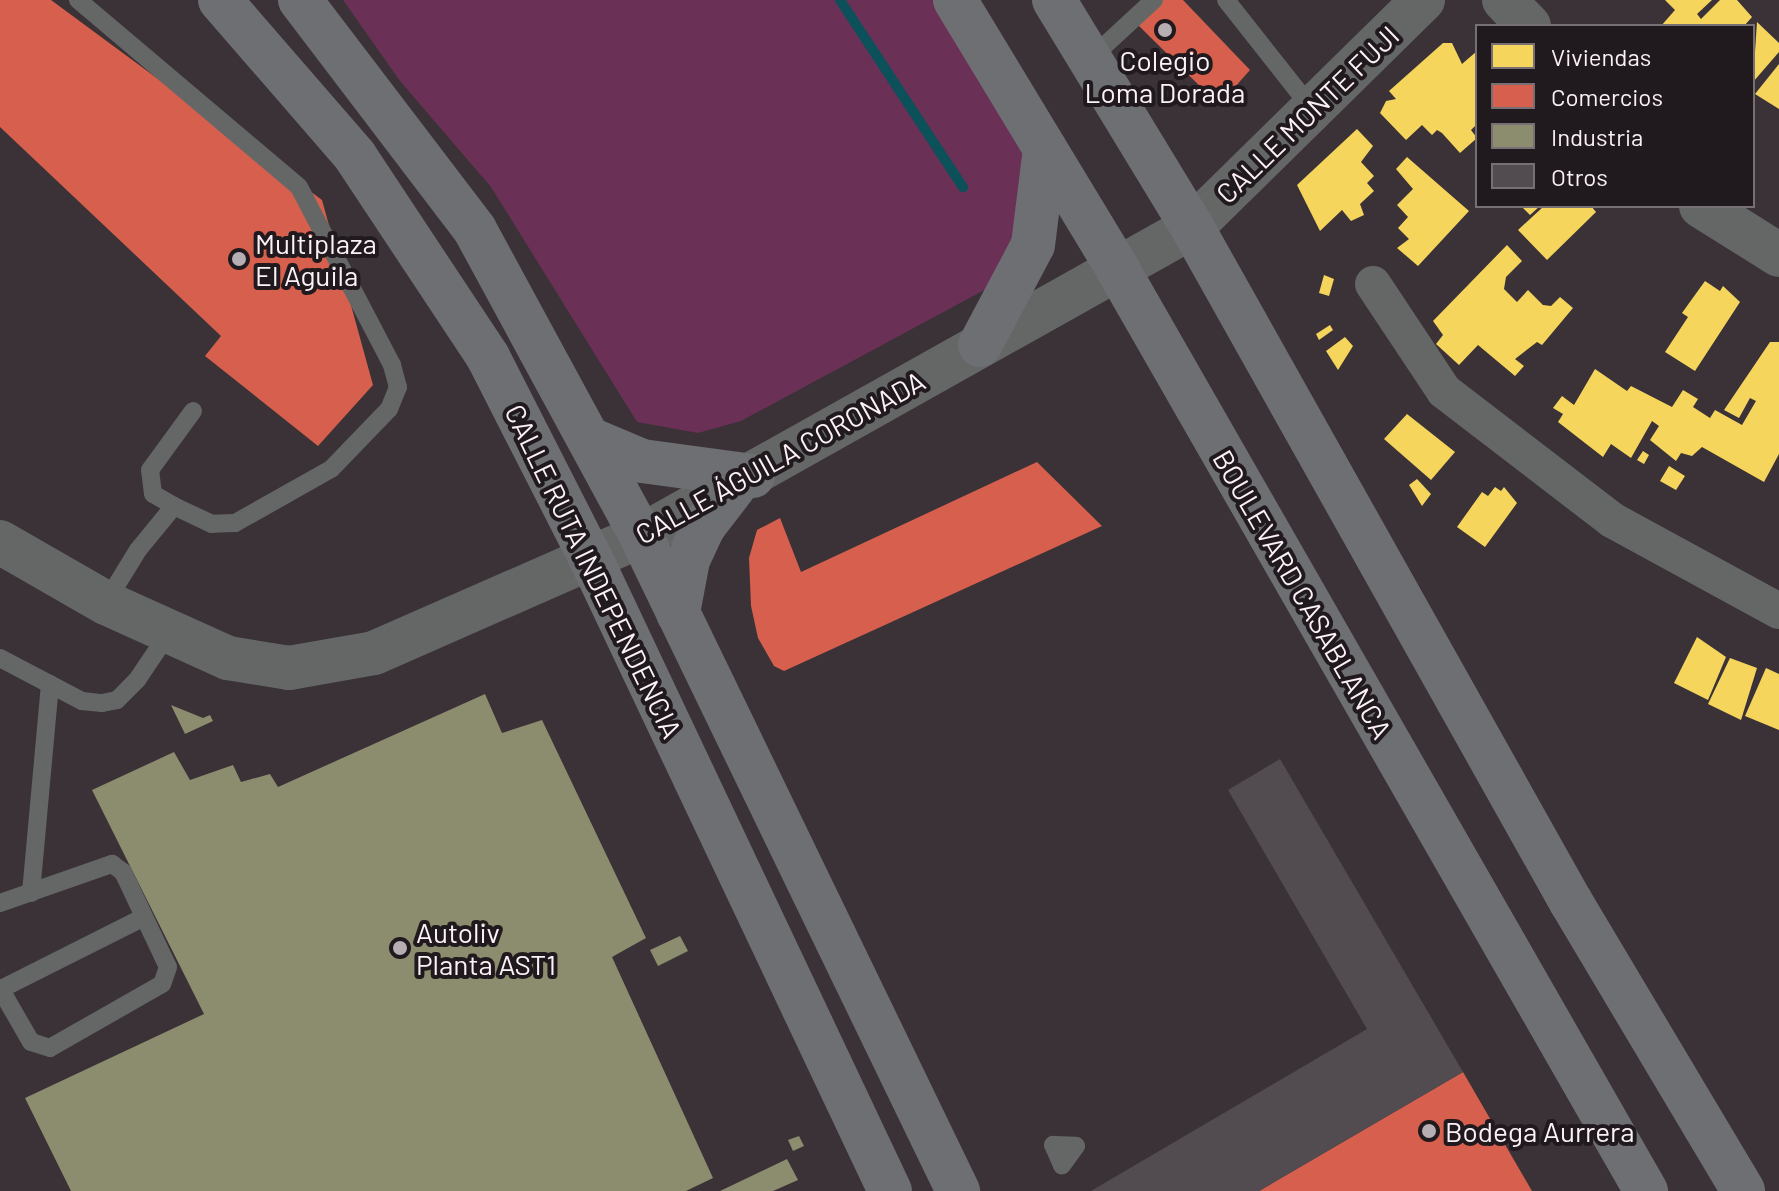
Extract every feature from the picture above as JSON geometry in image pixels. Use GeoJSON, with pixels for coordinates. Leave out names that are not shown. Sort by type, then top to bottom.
{"type":"FeatureCollection","features":[{"type":"Feature","properties":{"kind":"main road","name":"CALLE RUTA INDEPENDENCIA"},"geometry":{"type":"LineString","coordinates":[[220,0],[302,90],[424,254],[488,357],[591,559],[890,1191]]}},
{"type":"Feature","properties":{"kind":"main road","name":"CALLE RUTA INDEPENDENCIA"},"geometry":{"type":"LineString","coordinates":[[300,0],[475,230],[641,536],[958,1191]]}},
{"type":"Feature","properties":{"kind":"main road","name":"BOULEVARD CASABLANCA"},"geometry":{"type":"LineString","coordinates":[[955,0],[1117,268],[1646,1191]]}},
{"type":"Feature","properties":{"kind":"main road"},"geometry":{"type":"LineString","coordinates":[[1054,0],[1192,227],[1571,902],[1743,1191]]}},
{"type":"Feature","properties":{"kind":"main road"},"geometry":{"type":"LineString","coordinates":[[980,345],[1033,245],[1045,149]]}},
{"type":"Feature","properties":{"kind":"main road"},"geometry":{"type":"LineString","coordinates":[[590,439],[642,461],[743,482],[704,526],[688,560],[678,613]]}},
{"type":"Feature","properties":{"kind":"street","name":"CALLE MONTE FUJI"},"geometry":{"type":"LineString","coordinates":[[1192,227],[1423,0]]}},
{"type":"Feature","properties":{"kind":"street"},"geometry":{"type":"LineString","coordinates":[[1504,0],[1527,24]]}},
{"type":"Feature","properties":{"kind":"street"},"geometry":{"type":"LineString","coordinates":[[1704,208],[1779,255]]}},
{"type":"Feature","properties":{"kind":"street","name":"CALLE ÁGUILA CORONADA"},"geometry":{"type":"LineString","coordinates":[[0,542],[106,603],[228,658],[289,668],[360,656],[641,536],[743,482],[1192,227]]}},
{"type":"Feature","properties":{"kind":"street"},"geometry":{"type":"LineString","coordinates":[[1373,284],[1444,391],[1612,520],[1779,611]]}},
{"type":"Feature","properties":{"kind":"lane"},"geometry":{"type":"LineString","coordinates":[[78,0],[299,187],[392,365],[398,387],[389,409],[331,469],[235,523],[212,524],[153,494],[150,470],[193,411]]}},
{"type":"Feature","properties":{"kind":"lane"},"geometry":{"type":"LineString","coordinates":[[1090,59],[1154,0]]}},
{"type":"Feature","properties":{"kind":"lane"},"geometry":{"type":"LineString","coordinates":[[1226,0],[1312,109]]}},
{"type":"Feature","properties":{"kind":"lane"},"geometry":{"type":"LineString","coordinates":[[106,603],[138,550],[174,506]]}},
{"type":"Feature","properties":{"kind":"lane"},"geometry":{"type":"LineString","coordinates":[[0,658],[82,701],[117,700],[170,631]]}},
{"type":"Feature","properties":{"kind":"lane"},"geometry":{"type":"LineString","coordinates":[[31,893],[50,684]]}},
{"type":"Feature","properties":{"kind":"lane"},"geometry":{"type":"LineString","coordinates":[[0,903],[112,864],[123,872],[168,967],[165,980],[50,1048],[31,1042],[0,988],[144,917]]}},
{"type":"Feature","properties":{"kind":"lane"},"geometry":{"type":"LineString","coordinates":[[1053,1145],[1062,1165]]}},
{"type":"Feature","properties":{"kind":"shaded area"},"geometry":{"type":"Polygon","coordinates":[[[343,0],[935,0],[1022,148],[1032,173],[1001,281],[741,421],[698,433],[637,422],[491,187],[400,81],[343,0]]]}},
{"type":"Feature","properties":{"kind":"building: Viviendas"},"geometry":{"type":"Polygon","coordinates":[[[1665,0],[1712,0],[1697,14],[1701,19],[1720,0],[1737,0],[1752,17],[1746,24],[1663,24],[1675,10],[1665,0]]]}},
{"type":"Feature","properties":{"kind":"building: Viviendas"},"geometry":{"type":"Polygon","coordinates":[[[1757,22],[1779,43],[1779,52],[1755,80],[1757,22]]]}},
{"type":"Feature","properties":{"kind":"building: Viviendas"},"geometry":{"type":"Polygon","coordinates":[[[1443,43],[1452,43],[1462,64],[1475,53],[1475,126],[1471,130],[1475,140],[1460,153],[1442,133],[1437,130],[1432,135],[1422,125],[1406,140],[1380,113],[1386,101],[1396,99],[1389,91],[1443,43]]]}},
{"type":"Feature","properties":{"kind":"building: Viviendas"},"geometry":{"type":"Polygon","coordinates":[[[1779,64],[1779,109],[1755,94],[1779,64]]]}},
{"type":"Feature","properties":{"kind":"building: Viviendas"},"geometry":{"type":"Polygon","coordinates":[[[1357,129],[1373,146],[1361,162],[1374,176],[1367,183],[1374,191],[1360,204],[1364,215],[1351,221],[1342,210],[1320,231],[1297,185],[1357,129]]]}},
{"type":"Feature","properties":{"kind":"building: Viviendas"},"geometry":{"type":"Polygon","coordinates":[[[1407,157],[1469,211],[1418,266],[1397,248],[1409,239],[1398,228],[1408,217],[1397,205],[1413,189],[1396,169],[1407,157]]]}},
{"type":"Feature","properties":{"kind":"building: Viviendas"},"geometry":{"type":"Polygon","coordinates":[[[1523,208],[1538,208],[1530,215],[1523,208]]]}},
{"type":"Feature","properties":{"kind":"building: Viviendas"},"geometry":{"type":"Polygon","coordinates":[[[1542,208],[1593,208],[1596,212],[1547,260],[1518,230],[1542,208]]]}},
{"type":"Feature","properties":{"kind":"building: Viviendas"},"geometry":{"type":"Polygon","coordinates":[[[1507,245],[1522,261],[1506,277],[1504,289],[1517,302],[1528,290],[1543,305],[1551,306],[1560,297],[1573,308],[1542,345],[1537,342],[1515,359],[1524,366],[1515,376],[1478,345],[1459,365],[1436,344],[1443,335],[1433,321],[1507,245]]]}},
{"type":"Feature","properties":{"kind":"building: Viviendas"},"geometry":{"type":"Polygon","coordinates":[[[1324,275],[1334,279],[1329,296],[1319,293],[1324,275]]]}},
{"type":"Feature","properties":{"kind":"building: Viviendas"},"geometry":{"type":"Polygon","coordinates":[[[1705,281],[1720,291],[1723,286],[1740,302],[1695,371],[1665,352],[1688,317],[1682,313],[1705,281]]]}},
{"type":"Feature","properties":{"kind":"building: Viviendas"},"geometry":{"type":"Polygon","coordinates":[[[1330,325],[1333,330],[1319,340],[1316,334],[1330,325]]]}},
{"type":"Feature","properties":{"kind":"building: Viviendas"},"geometry":{"type":"Polygon","coordinates":[[[1345,337],[1353,346],[1338,370],[1326,351],[1345,337]]]}},
{"type":"Feature","properties":{"kind":"building: Viviendas"},"geometry":{"type":"Polygon","coordinates":[[[1770,342],[1779,342],[1779,454],[1764,482],[1702,447],[1692,456],[1681,453],[1676,461],[1650,440],[1659,426],[1652,421],[1631,458],[1611,444],[1603,457],[1558,422],[1563,414],[1553,408],[1562,396],[1574,405],[1595,369],[1627,391],[1631,386],[1672,407],[1683,390],[1698,399],[1693,407],[1710,418],[1715,410],[1742,425],[1756,401],[1750,398],[1739,418],[1724,410],[1770,342]]]}},
{"type":"Feature","properties":{"kind":"building: Viviendas"},"geometry":{"type":"Polygon","coordinates":[[[1407,414],[1455,452],[1431,480],[1384,439],[1407,414]]]}},
{"type":"Feature","properties":{"kind":"building: Viviendas"},"geometry":{"type":"Polygon","coordinates":[[[1643,451],[1649,455],[1644,464],[1637,460],[1643,451]]]}},
{"type":"Feature","properties":{"kind":"building: Viviendas"},"geometry":{"type":"Polygon","coordinates":[[[1669,466],[1685,476],[1676,490],[1660,481],[1669,466]]]}},
{"type":"Feature","properties":{"kind":"building: Viviendas"},"geometry":{"type":"Polygon","coordinates":[[[1417,479],[1431,494],[1422,506],[1409,485],[1417,479]]]}},
{"type":"Feature","properties":{"kind":"building: Viviendas"},"geometry":{"type":"Polygon","coordinates":[[[1495,487],[1501,491],[1504,487],[1517,503],[1485,547],[1457,527],[1482,492],[1488,496],[1495,487]]]}},
{"type":"Feature","properties":{"kind":"building: Viviendas"},"geometry":{"type":"Polygon","coordinates":[[[1697,637],[1726,657],[1708,700],[1674,683],[1697,637]]]}},
{"type":"Feature","properties":{"kind":"building: Viviendas"},"geometry":{"type":"Polygon","coordinates":[[[1730,658],[1757,668],[1741,720],[1708,704],[1730,658]]]}},
{"type":"Feature","properties":{"kind":"building: Viviendas"},"geometry":{"type":"Polygon","coordinates":[[[1766,668],[1779,674],[1779,730],[1745,716],[1766,668]]]}},
{"type":"Feature","properties":{"kind":"building: Comercios","name":"Multiplaza El Aguila"},"geometry":{"type":"Polygon","coordinates":[[[0,0],[51,0],[322,200],[373,385],[318,446],[205,356],[221,336],[0,127],[0,0]]]}},
{"type":"Feature","properties":{"kind":"building: Comercios"},"geometry":{"type":"Polygon","coordinates":[[[1161,0],[1183,0],[1250,70],[1219,105],[1138,25],[1161,0]]]}},
{"type":"Feature","properties":{"kind":"building: Comercios"},"geometry":{"type":"Polygon","coordinates":[[[1037,462],[1102,526],[784,671],[774,666],[758,638],[751,606],[749,558],[757,530],[780,518],[801,572],[1037,462]]]}},
{"type":"Feature","properties":{"kind":"building: Comercios","name":"Bodega Aurrera"},"geometry":{"type":"Polygon","coordinates":[[[1463,1072],[1532,1191],[1259,1191],[1463,1072]]]}},
{"type":"Feature","properties":{"kind":"building: Industria","name":"Autoliv Planta AST1"},"geometry":{"type":"Polygon","coordinates":[[[485,694],[502,733],[542,720],[646,938],[612,957],[713,1178],[686,1191],[71,1191],[25,1098],[204,1014],[92,790],[174,752],[190,780],[233,765],[241,782],[270,774],[278,787],[485,694]]]}},
{"type":"Feature","properties":{"kind":"building: Industria"},"geometry":{"type":"Polygon","coordinates":[[[171,705],[203,718],[210,715],[213,721],[185,734],[171,705]]]}},
{"type":"Feature","properties":{"kind":"building: Industria"},"geometry":{"type":"Polygon","coordinates":[[[680,936],[688,951],[658,966],[650,950],[680,936]]]}},
{"type":"Feature","properties":{"kind":"building: Industria"},"geometry":{"type":"Polygon","coordinates":[[[799,1136],[804,1146],[793,1151],[788,1140],[799,1136]]]}},
{"type":"Feature","properties":{"kind":"building: Industria"},"geometry":{"type":"Polygon","coordinates":[[[787,1159],[798,1180],[773,1191],[720,1191],[787,1159]]]}},
{"type":"Feature","properties":{"kind":"building: Otros"},"geometry":{"type":"Polygon","coordinates":[[[1280,759],[1463,1072],[1259,1191],[1091,1191],[1367,1029],[1228,790],[1280,759]]]}},
{"type":"Feature","properties":{"kind":"waterway"},"geometry":{"type":"LineString","coordinates":[[840,0],[963,187]]}},
{"type":"Feature","properties":{"kind":"place","name":"Colegio Loma Dorada"},"geometry":{"type":"Point","coordinates":[1165,30]}},
{"type":"Feature","properties":{"kind":"place","name":"Multiplaza El Aguila"},"geometry":{"type":"Point","coordinates":[239,259]}},
{"type":"Feature","properties":{"kind":"place","name":"Autoliv Planta AST1"},"geometry":{"type":"Point","coordinates":[400,948]}},
{"type":"Feature","properties":{"kind":"place","name":"Bodega Aurrera"},"geometry":{"type":"Point","coordinates":[1429,1131]}}]}
